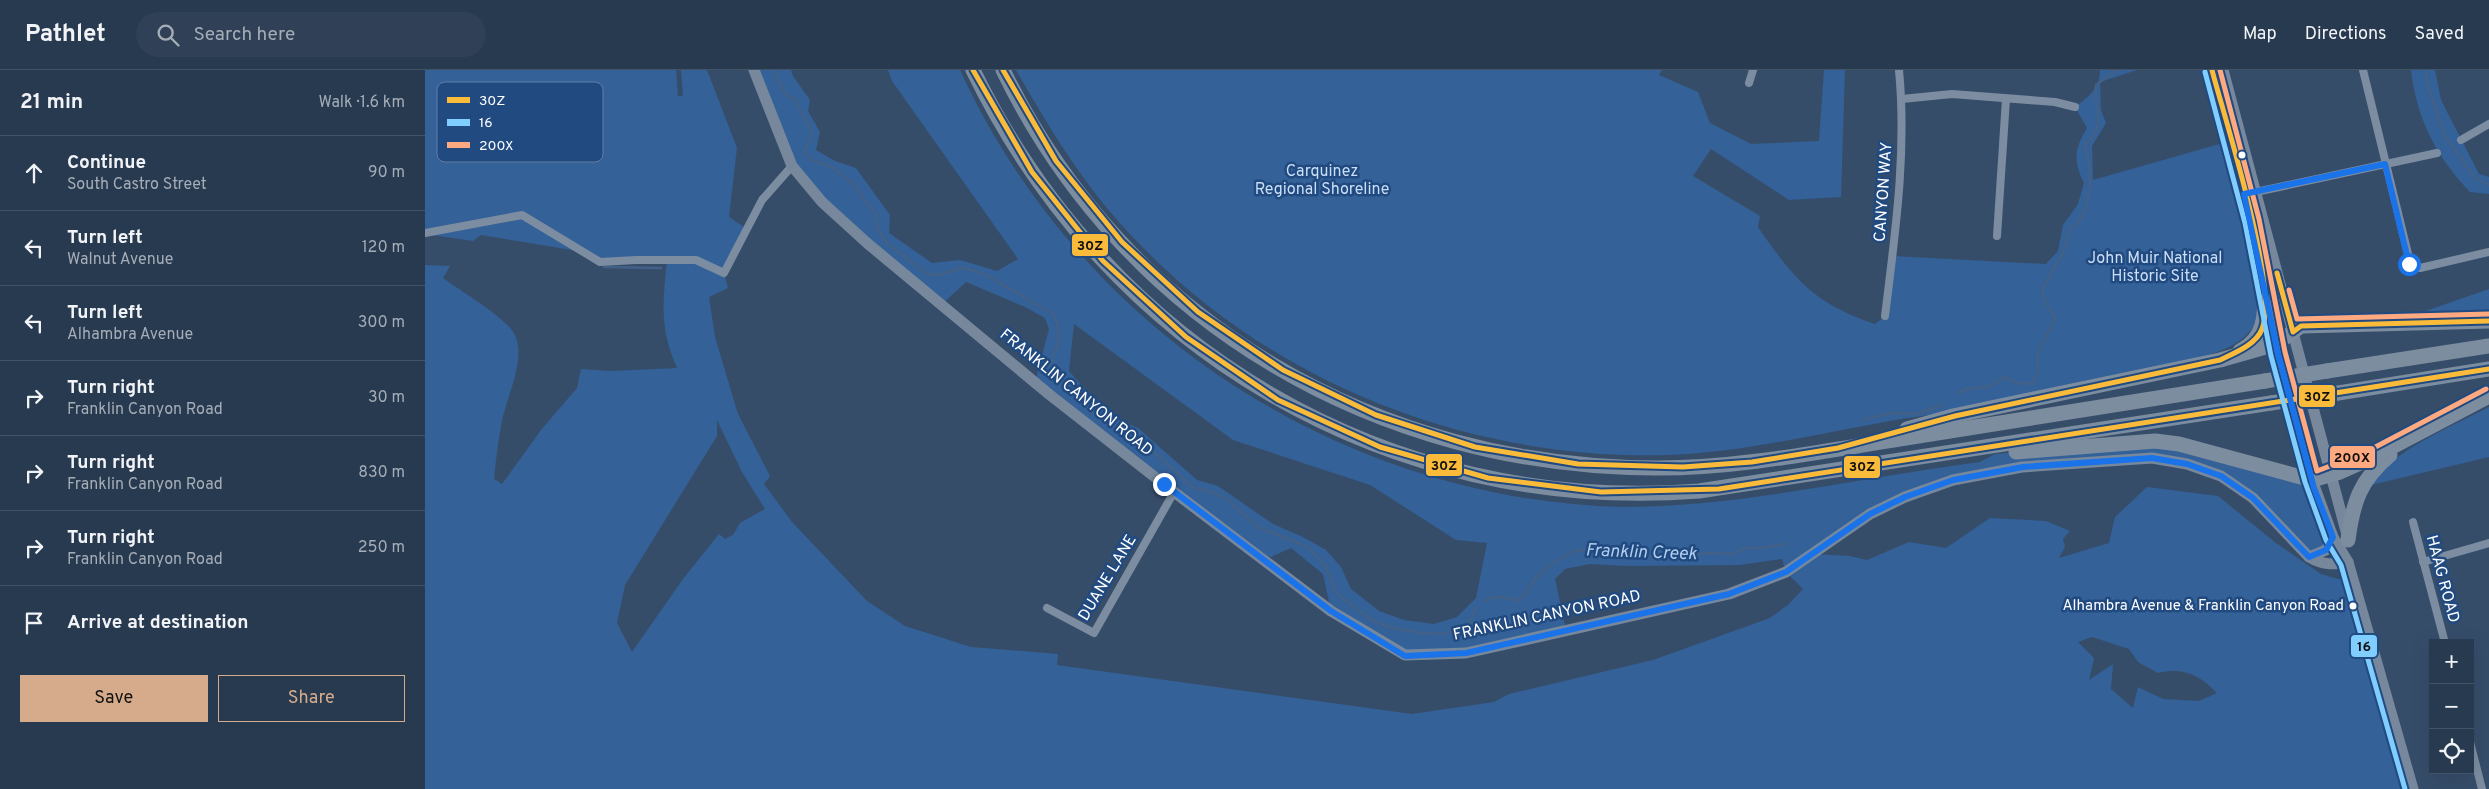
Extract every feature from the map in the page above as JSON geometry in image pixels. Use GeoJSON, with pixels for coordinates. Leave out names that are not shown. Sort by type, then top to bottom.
{"type":"FeatureCollection","features":[{"type":"Feature","properties":{"kind":"highway"},"geometry":{"type":"LineString","coordinates":[[973,70],[1006,133],[1036,180],[1081,237],[1137,297],[1187,338],[1246,380],[1294,408],[1360,439],[1411,458],[1482,477],[1554,489],[1609,493],[1665,493],[1719,489],[2489,369]]}},
{"type":"Feature","properties":{"kind":"highway"},"geometry":{"type":"LineString","coordinates":[[1003,70],[1025,112],[1064,172],[1106,226],[1144,266],[1191,308],[1234,340],[1280,370],[1345,403],[1403,427],[1464,445],[1517,457],[1571,464],[1625,467],[1679,467],[1733,463],[1823,451],[2489,346]]}},
{"type":"Feature","properties":{"kind":"highway"},"geometry":{"type":"LineString","coordinates":[[2220,360],[2249,346],[2261,330],[2265,319],[2265,291]]}},
{"type":"Feature","properties":{"kind":"highway"},"geometry":{"type":"LineString","coordinates":[[1823,451],[1953,416],[2220,360],[2276,344],[2301,326],[2489,321]]}},
{"type":"Feature","properties":{"kind":"highway"},"geometry":{"type":"LineString","coordinates":[[1918,459],[2155,441],[2179,444],[2312,480],[2351,467],[2413,437],[2489,396]]}},
{"type":"Feature","properties":{"kind":"highway"},"geometry":{"type":"LineString","coordinates":[[2348,540],[2351,518],[2362,484],[2373,470],[2413,437]]}},
{"type":"Feature","properties":{"kind":"street","name":"FRANKLIN CANYON ROAD"},"geometry":{"type":"LineString","coordinates":[[754,70],[792,166],[823,202],[874,249],[1050,395],[1174,492],[1331,611],[1405,656],[1466,653],[1729,594],[1786,572],[1870,514],[1905,497],[1953,480],[2023,467],[2152,458],[2187,464],[2221,476],[2253,498],[2309,557],[2326,565],[2347,562]]}},
{"type":"Feature","properties":{"kind":"street"},"geometry":{"type":"LineString","coordinates":[[1749,83],[1753,70]]}},
{"type":"Feature","properties":{"kind":"street","name":"CANYON WAY"},"geometry":{"type":"LineString","coordinates":[[1885,316],[1899,196],[1902,99],[1899,70]]}},
{"type":"Feature","properties":{"kind":"street"},"geometry":{"type":"LineString","coordinates":[[2211,70],[2293,332],[2348,540],[2347,562]]}},
{"type":"Feature","properties":{"kind":"street"},"geometry":{"type":"LineString","coordinates":[[2223,70],[2250,193],[2265,291],[2276,344],[2312,480],[2333,537],[2347,562],[2413,789]]}},
{"type":"Feature","properties":{"kind":"street"},"geometry":{"type":"LineString","coordinates":[[2363,70],[2409,262],[2412,267],[2420,268],[2489,252]]}},
{"type":"Feature","properties":{"kind":"street"},"geometry":{"type":"LineString","coordinates":[[1902,99],[1952,94],[2055,102],[2075,107]]}},
{"type":"Feature","properties":{"kind":"street"},"geometry":{"type":"LineString","coordinates":[[1997,236],[2007,99]]}},
{"type":"Feature","properties":{"kind":"street"},"geometry":{"type":"LineString","coordinates":[[2461,140],[2489,124]]}},
{"type":"Feature","properties":{"kind":"street"},"geometry":{"type":"LineString","coordinates":[[2250,193],[2437,153]]}},
{"type":"Feature","properties":{"kind":"street"},"geometry":{"type":"LineString","coordinates":[[425,234],[522,215],[601,262],[696,260],[724,273],[762,200],[792,166]]}},
{"type":"Feature","properties":{"kind":"street","name":"DUANE LANE"},"geometry":{"type":"LineString","coordinates":[[1047,608],[1093,633],[1174,492]]}},
{"type":"Feature","properties":{"kind":"street","name":"HAAG ROAD"},"geometry":{"type":"LineString","coordinates":[[2413,522],[2444,639]]}},
{"type":"Feature","properties":{"kind":"street"},"geometry":{"type":"LineString","coordinates":[[2309,557],[2326,550],[2333,537]]}},
{"type":"Feature","properties":{"kind":"street"},"geometry":{"type":"LineString","coordinates":[[2423,562],[2489,543]]}},
{"type":"Feature","properties":{"kind":"street"},"geometry":{"type":"LineString","coordinates":[[2474,758],[2482,789]]}},
{"type":"Feature","properties":{"kind":"green space"},"geometry":{"type":"Polygon","coordinates":[[[425,70],[676,70],[678,96],[683,96],[681,70],[707,70],[737,148],[729,217],[747,229],[724,273],[728,288],[709,297],[715,337],[738,414],[770,476],[764,484],[792,522],[867,601],[905,626],[971,647],[1058,654],[1057,665],[1412,714],[1494,702],[1509,694],[1653,660],[1770,618],[1788,605],[1803,589],[1786,572],[1782,559],[1739,565],[1628,566],[1590,564],[1565,569],[1555,579],[1566,630],[1466,653],[1405,655],[1331,611],[1323,574],[1291,548],[1264,560],[1035,382],[1049,329],[1045,318],[1025,307],[966,282],[941,305],[867,243],[792,166],[754,70],[791,70],[793,76],[810,100],[808,111],[820,132],[816,150],[835,161],[856,168],[890,215],[889,233],[932,263],[960,260],[997,271],[1018,259],[892,81],[888,70],[960,70],[1000,145],[1047,214],[1102,278],[1164,334],[1231,384],[1304,426],[1381,460],[1462,485],[1501,494],[1561,503],[1622,507],[1667,506],[1757,497],[1980,462],[1995,454],[2155,441],[2312,480],[2333,537],[2309,557],[2253,498],[2221,476],[2152,458],[2022,467],[1905,497],[1812,554],[1850,556],[1867,560],[1909,542],[1946,548],[1990,518],[2046,521],[2070,531],[2063,539],[2065,547],[2059,558],[2109,543],[2115,517],[2147,487],[2218,496],[2276,543],[2321,574],[2338,579],[2352,576],[2413,789],[425,789],[425,265],[450,266],[443,278],[493,313],[511,328],[515,335],[518,345],[517,367],[504,411],[494,479],[502,484],[541,430],[577,388],[581,369],[611,371],[677,368],[671,354],[665,327],[664,302],[667,260],[600,262],[584,252],[481,235],[473,241],[425,234],[425,70]],[[1074,324],[1069,371],[1107,415],[1138,428],[1197,480],[1218,486],[1273,524],[1303,537],[1326,550],[1341,567],[1351,589],[1379,611],[1404,620],[1434,624],[1457,617],[1476,598],[1487,543],[1456,540],[1370,485],[1233,440],[1074,324]],[[717,420],[717,436],[625,585],[617,623],[632,652],[683,579],[719,534],[725,539],[733,535],[740,523],[765,509],[742,472],[717,420]],[[2092,637],[2078,642],[2094,658],[2089,680],[2113,664],[2111,689],[2133,708],[2138,687],[2163,699],[2199,701],[2217,693],[2204,681],[2191,674],[2176,671],[2158,673],[2138,662],[2129,649],[2092,637]]]}},
{"type":"Feature","properties":{"kind":"green space"},"geometry":{"type":"Polygon","coordinates":[[[1016,70],[1662,70],[1659,75],[1698,92],[1710,123],[1751,144],[1819,141],[1824,70],[1845,70],[1841,197],[1789,200],[1711,149],[1693,176],[1760,216],[1758,227],[1782,261],[1794,275],[1820,298],[1836,308],[1875,324],[1885,316],[1892,256],[2046,264],[2058,251],[2063,225],[2078,204],[2084,183],[2078,168],[2077,149],[2087,128],[2075,107],[2093,92],[2098,82],[2100,70],[2137,70],[2100,82],[2101,110],[2106,123],[2092,146],[2093,180],[2223,143],[2255,260],[2259,305],[2256,322],[2240,341],[2215,353],[2196,358],[1938,414],[1780,442],[1725,450],[1669,455],[1592,453],[1515,443],[1440,425],[1368,399],[1299,366],[1234,325],[1174,277],[1119,222],[1090,186],[1051,130],[1016,70]]]}},
{"type":"Feature","properties":{"kind":"green space"},"geometry":{"type":"Polygon","coordinates":[[[2411,70],[2435,70],[2441,100],[2479,174],[2489,177],[2489,194],[2470,192],[2447,165],[2438,151],[2423,121],[2411,70]]]}},
{"type":"Feature","properties":{"kind":"green space"},"geometry":{"type":"Polygon","coordinates":[[[2489,289],[2489,312],[2414,315],[2489,289]]]}},
{"type":"Feature","properties":{"kind":"green space"},"geometry":{"type":"Polygon","coordinates":[[[2489,407],[2489,457],[2371,485],[2392,461],[2408,450],[2442,430],[2489,407]]]}},
{"type":"Feature","properties":{"kind":"waterway","name":"Franklin Creek"},"geometry":{"type":"LineString","coordinates":[[774,70],[785,94],[796,100],[812,134],[804,152],[811,160],[832,167],[856,186],[862,198],[876,214],[877,228],[887,243],[927,274],[938,275],[963,268],[984,274],[1052,313],[1057,322],[1058,332],[1057,347],[1052,357],[1053,368],[1065,386],[1102,421],[1146,445],[1193,487],[1228,500],[1258,527],[1308,547],[1325,565],[1337,594],[1372,620],[1389,627],[1414,632],[1441,634],[1458,630],[1469,624],[1476,608]]}},
{"type":"Feature","properties":{"kind":"waterway","name":"Franklin Creek"},"geometry":{"type":"LineString","coordinates":[[1957,393],[1966,389],[1988,387],[2005,377],[2016,383],[2033,384],[2038,370],[2037,355],[2055,319],[2044,299],[2042,289],[2063,253],[2070,228],[2078,223],[2086,208],[2090,186],[2089,163],[2085,145],[2092,137],[2098,123],[2096,85],[2117,70]]}},
{"type":"Feature","properties":{"kind":"waterway"},"geometry":{"type":"LineString","coordinates":[[2426,70],[2427,83],[2445,136],[2475,178],[2489,185]]}},
{"type":"Feature","properties":{"kind":"waterway"},"geometry":{"type":"LineString","coordinates":[[604,267],[661,268]]}},
{"type":"Feature","properties":{"kind":"waterway","name":"Franklin Creek"},"geometry":{"type":"LineString","coordinates":[[1862,420],[1891,413],[1917,414],[1942,405]]}},
{"type":"Feature","properties":{"kind":"waterway","name":"Franklin Creek"},"geometry":{"type":"LineString","coordinates":[[1485,601],[1496,597],[1504,597],[1516,601],[1524,595],[1539,574],[1573,551],[1589,550],[1618,556],[1682,556],[1708,553],[1733,554],[1744,548],[1761,548],[1786,544]]}},
{"type":"Feature","properties":{"kind":"transit line","name":"30Z"},"geometry":{"type":"LineString","coordinates":[[973,70],[1032,172],[1103,261],[1186,337],[1278,400],[1380,447],[1488,478],[1601,492],[1719,489],[2489,369]]}},
{"type":"Feature","properties":{"kind":"transit line","name":"30Z"},"geometry":{"type":"LineString","coordinates":[[1003,70],[1056,161],[1122,242],[1198,312],[1283,370],[1376,415],[1475,447],[1578,464],[1683,467],[1752,462],[1838,448],[1955,416],[2220,360],[2250,344],[2262,329],[2265,308],[2263,277],[2248,202],[2212,70]]}},
{"type":"Feature","properties":{"kind":"transit line","name":"200X"},"geometry":{"type":"LineString","coordinates":[[2220,70],[2259,219],[2285,352],[2317,471],[2364,453],[2486,389]]}},
{"type":"Feature","properties":{"kind":"transit line","name":"16"},"geometry":{"type":"LineString","coordinates":[[2205,72],[2245,223],[2271,356],[2305,482],[2326,540],[2341,565],[2405,789]]}},
{"type":"Feature","properties":{"kind":"transit line","name":"30Z"},"geometry":{"type":"LineString","coordinates":[[2277,273],[2293,332],[2301,326],[2489,321]]}},
{"type":"Feature","properties":{"kind":"transit line","name":"200X"},"geometry":{"type":"LineString","coordinates":[[2289,290],[2297,319],[2489,314]]}},
{"type":"Feature","properties":{"kind":"place","name":"Alhambra Avenue & Franklin Canyon Road"},"geometry":{"type":"Point","coordinates":[2353,606]}},
{"type":"Feature","properties":{"kind":"route"},"geometry":{"type":"LineString","coordinates":[[1164,484],[1331,611],[1405,656],[1466,653],[1729,594],[1786,572],[1870,514],[1905,497],[1953,480],[2023,467],[2152,458],[2187,464],[2221,476],[2253,498],[2309,557],[2326,550],[2333,537],[2314,488],[2278,354],[2252,221],[2244,194],[2385,164],[2409,264]]}},
{"type":"Feature","properties":{"kind":"park label","name":"Carquinez Regional Shoreline"},"geometry":{"type":"Point","coordinates":[1322,181]}},
{"type":"Feature","properties":{"kind":"park label","name":"John Muir National Historic Site"},"geometry":{"type":"Point","coordinates":[2155,268]}}]}
